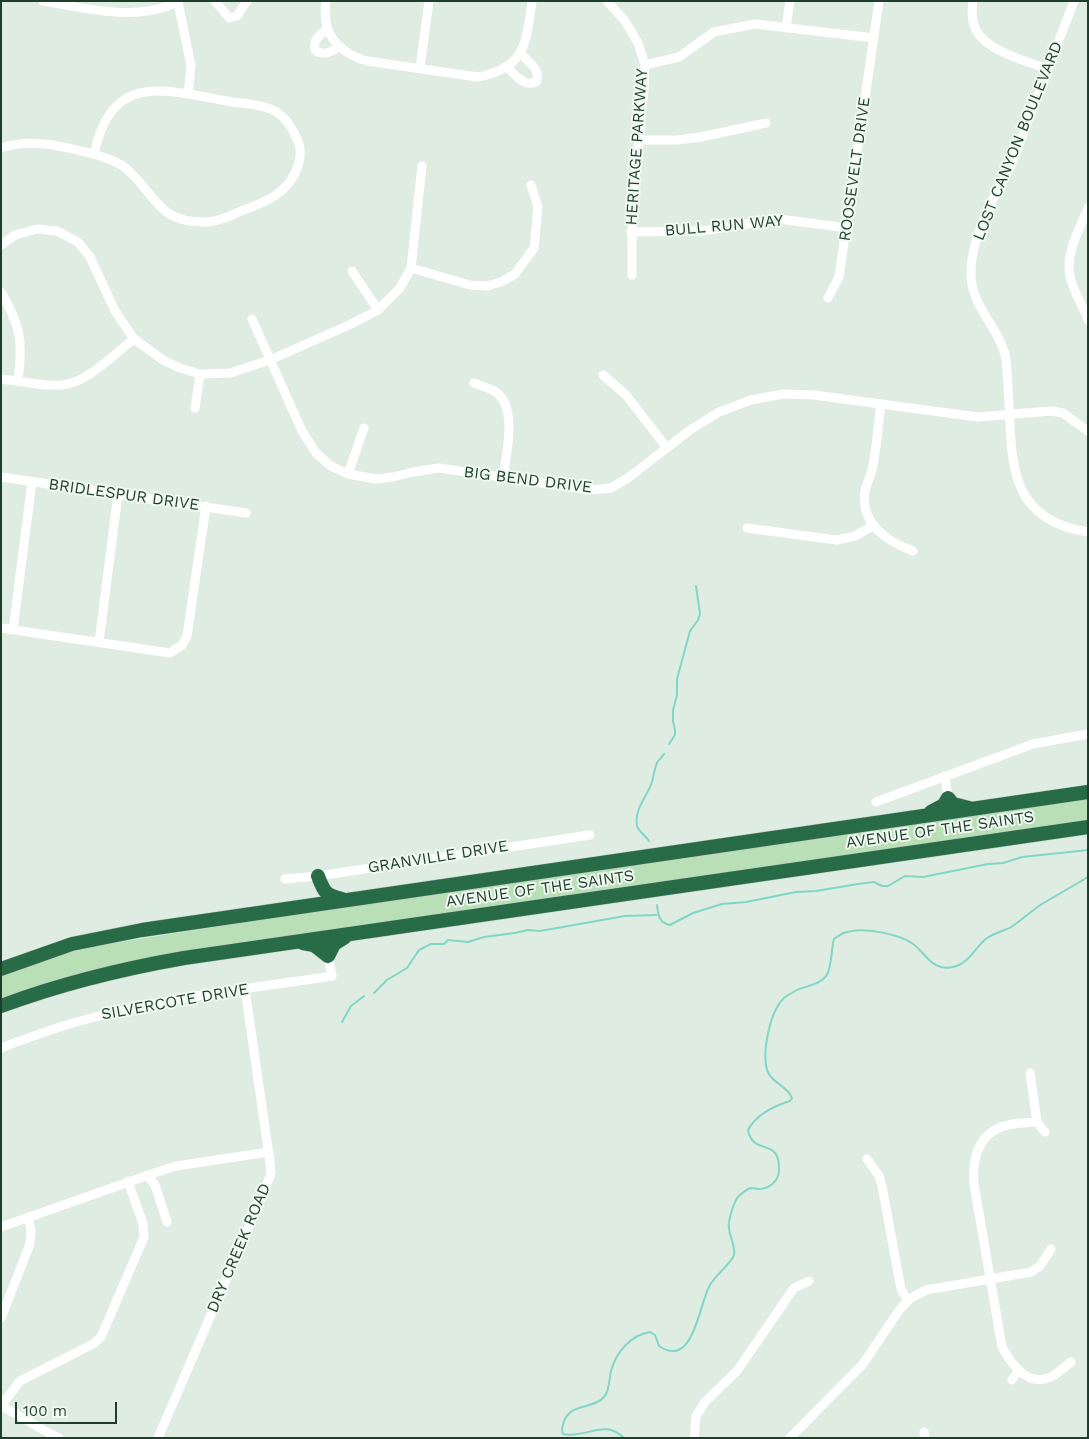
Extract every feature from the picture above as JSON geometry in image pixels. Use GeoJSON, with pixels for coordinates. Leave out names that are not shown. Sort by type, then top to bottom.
{"type":"FeatureCollection","features":[{"type":"Feature","properties":{"kind":"highway","name":"AVENUE OF THE SAINTS"},"geometry":{"type":"LineString","coordinates":[[1,969],[58,949],[106,937],[296,907],[1088,792]]}},
{"type":"Feature","properties":{"kind":"highway"},"geometry":{"type":"LineString","coordinates":[[926,815],[944,805],[948,798],[953,804],[971,809]]}},
{"type":"Feature","properties":{"kind":"highway","name":"AVENUE OF THE SAINTS"},"geometry":{"type":"LineString","coordinates":[[1,1006],[122,970],[184,958],[1088,827]]}},
{"type":"Feature","properties":{"kind":"highway"},"geometry":{"type":"LineString","coordinates":[[318,876],[323,889],[328,895],[346,900]]}},
{"type":"Feature","properties":{"kind":"highway"},"geometry":{"type":"LineString","coordinates":[[296,907],[313,894],[316,889],[318,876]]}},
{"type":"Feature","properties":{"kind":"highway"},"geometry":{"type":"LineString","coordinates":[[297,942],[314,946],[328,956],[330,948],[334,944],[350,934]]}},
{"type":"Feature","properties":{"kind":"street"},"geometry":{"type":"LineString","coordinates":[[43,1],[120,13],[154,11],[178,2],[191,66],[188,94]]}},
{"type":"Feature","properties":{"kind":"street"},"geometry":{"type":"LineString","coordinates":[[215,1],[229,18],[237,16],[247,1]]}},
{"type":"Feature","properties":{"kind":"street"},"geometry":{"type":"LineString","coordinates":[[326,1],[327,30],[340,47],[353,57],[367,61],[478,76],[496,74],[517,59],[528,32],[532,1]]}},
{"type":"Feature","properties":{"kind":"street"},"geometry":{"type":"LineString","coordinates":[[420,68],[429,1]]}},
{"type":"Feature","properties":{"kind":"street","name":"HERITAGE PARKWAY"},"geometry":{"type":"LineString","coordinates":[[607,1],[625,21],[638,43],[645,65],[632,207],[632,275]]}},
{"type":"Feature","properties":{"kind":"street"},"geometry":{"type":"LineString","coordinates":[[786,28],[790,1]]}},
{"type":"Feature","properties":{"kind":"street","name":"ROOSEVELT DRIVE"},"geometry":{"type":"LineString","coordinates":[[828,298],[839,277],[879,1]]}},
{"type":"Feature","properties":{"kind":"street"},"geometry":{"type":"LineString","coordinates":[[974,1],[973,22],[975,30],[985,42],[1001,51],[1048,69]]}},
{"type":"Feature","properties":{"kind":"street","name":"LOST CANYON BOULEVARD"},"geometry":{"type":"LineString","coordinates":[[1074,1],[1011,166],[1000,183],[982,224],[974,252],[971,272],[973,291],[982,313],[999,339],[1006,358],[1013,463],[1019,488],[1030,505],[1046,519],[1071,530],[1088,532]]}},
{"type":"Feature","properties":{"kind":"street"},"geometry":{"type":"LineString","coordinates":[[645,65],[679,57],[714,32],[755,24],[874,38]]}},
{"type":"Feature","properties":{"kind":"street"},"geometry":{"type":"LineString","coordinates":[[327,30],[316,38],[315,50],[325,53],[340,47]]}},
{"type":"Feature","properties":{"kind":"street"},"geometry":{"type":"LineString","coordinates":[[507,67],[523,82],[532,84],[536,82],[539,76],[538,70],[520,53]]}},
{"type":"Feature","properties":{"kind":"street"},"geometry":{"type":"LineString","coordinates":[[1,148],[26,143],[42,144],[94,154],[127,169],[160,208],[171,216],[184,220],[208,222],[224,218],[272,198],[286,188],[295,174],[300,159],[299,141],[289,123],[278,113],[260,107],[166,90],[147,91],[130,96],[114,107],[106,119],[94,154]]}},
{"type":"Feature","properties":{"kind":"street"},"geometry":{"type":"LineString","coordinates":[[639,140],[676,140],[701,137],[766,123]]}},
{"type":"Feature","properties":{"kind":"street"},"geometry":{"type":"LineString","coordinates":[[1,244],[15,235],[37,229],[57,231],[78,242],[90,257],[115,311],[134,339],[162,360],[180,368],[200,374],[230,373],[270,360],[349,325],[378,310],[400,288],[411,268],[422,166]]}},
{"type":"Feature","properties":{"kind":"street"},"geometry":{"type":"LineString","coordinates":[[411,268],[470,285],[487,286],[501,282],[515,274],[534,248],[538,207],[531,185]]}},
{"type":"Feature","properties":{"kind":"street"},"geometry":{"type":"LineString","coordinates":[[1088,208],[1072,249],[1069,264],[1070,276],[1086,308],[1088,320]]}},
{"type":"Feature","properties":{"kind":"street","name":"BULL RUN WAY"},"geometry":{"type":"LineString","coordinates":[[631,232],[702,232],[779,219],[846,228]]}},
{"type":"Feature","properties":{"kind":"street"},"geometry":{"type":"LineString","coordinates":[[352,271],[378,310]]}},
{"type":"Feature","properties":{"kind":"street"},"geometry":{"type":"LineString","coordinates":[[1,292],[13,313],[19,333],[22,354],[18,381]]}},
{"type":"Feature","properties":{"kind":"street","name":"BIG BEND DRIVE"},"geometry":{"type":"LineString","coordinates":[[252,319],[302,431],[316,453],[331,466],[348,474],[367,478],[386,478],[439,468],[590,490],[610,488],[628,478],[690,430],[719,412],[751,400],[783,394],[814,395],[978,417],[1051,411],[1063,413],[1087,429]]}},
{"type":"Feature","properties":{"kind":"street"},"geometry":{"type":"LineString","coordinates":[[1,379],[65,385],[84,378],[134,339]]}},
{"type":"Feature","properties":{"kind":"street"},"geometry":{"type":"LineString","coordinates":[[195,408],[200,374]]}},
{"type":"Feature","properties":{"kind":"street"},"geometry":{"type":"LineString","coordinates":[[603,375],[626,395],[667,448]]}},
{"type":"Feature","properties":{"kind":"street"},"geometry":{"type":"LineString","coordinates":[[474,383],[496,392],[506,407],[509,427],[503,478]]}},
{"type":"Feature","properties":{"kind":"street"},"geometry":{"type":"LineString","coordinates":[[881,404],[873,466],[865,492],[866,509],[872,526],[892,543],[913,551]]}},
{"type":"Feature","properties":{"kind":"street"},"geometry":{"type":"LineString","coordinates":[[348,474],[364,428]]}},
{"type":"Feature","properties":{"kind":"street","name":"BRIDLESPUR DRIVE"},"geometry":{"type":"LineString","coordinates":[[1,477],[246,513]]}},
{"type":"Feature","properties":{"kind":"street"},"geometry":{"type":"LineString","coordinates":[[13,630],[32,482]]}},
{"type":"Feature","properties":{"kind":"street"},"geometry":{"type":"LineString","coordinates":[[99,642],[118,494]]}},
{"type":"Feature","properties":{"kind":"street"},"geometry":{"type":"LineString","coordinates":[[1,628],[170,653],[182,645],[187,636],[206,506]]}},
{"type":"Feature","properties":{"kind":"street"},"geometry":{"type":"LineString","coordinates":[[747,528],[837,540],[855,536],[872,526]]}},
{"type":"Feature","properties":{"kind":"street"},"geometry":{"type":"LineString","coordinates":[[876,802],[1033,744],[1088,734]]}},
{"type":"Feature","properties":{"kind":"street"},"geometry":{"type":"LineString","coordinates":[[945,776],[948,798]]}},
{"type":"Feature","properties":{"kind":"street","name":"GRANVILLE DRIVE"},"geometry":{"type":"LineString","coordinates":[[285,879],[318,876],[590,835]]}},
{"type":"Feature","properties":{"kind":"street","name":"SILVERCOTE DRIVE"},"geometry":{"type":"LineString","coordinates":[[1,1048],[59,1027],[94,1017],[164,1002],[332,976],[328,956]]}},
{"type":"Feature","properties":{"kind":"street","name":"DRY CREEK ROAD"},"geometry":{"type":"LineString","coordinates":[[158,1438],[266,1187],[270,1173],[269,1152],[245,989]]}},
{"type":"Feature","properties":{"kind":"street"},"geometry":{"type":"LineString","coordinates":[[1030,1073],[1037,1122],[1045,1132]]}},
{"type":"Feature","properties":{"kind":"street"},"geometry":{"type":"LineString","coordinates":[[1037,1122],[1002,1126],[989,1134],[978,1148],[973,1166],[974,1184],[1002,1347],[1013,1366],[1024,1374],[1038,1380],[1049,1378],[1071,1362]]}},
{"type":"Feature","properties":{"kind":"street"},"geometry":{"type":"LineString","coordinates":[[1,1227],[128,1181],[176,1166],[269,1152]]}},
{"type":"Feature","properties":{"kind":"street"},"geometry":{"type":"LineString","coordinates":[[866,1159],[879,1176],[882,1186],[901,1289],[908,1301]]}},
{"type":"Feature","properties":{"kind":"street"},"geometry":{"type":"LineString","coordinates":[[147,1175],[155,1185],[167,1222]]}},
{"type":"Feature","properties":{"kind":"street"},"geometry":{"type":"LineString","coordinates":[[59,1438],[41,1430],[13,1411],[1,1406],[20,1381],[93,1344],[101,1337],[144,1237],[143,1224],[128,1181]]}},
{"type":"Feature","properties":{"kind":"street"},"geometry":{"type":"LineString","coordinates":[[1,1318],[30,1244],[31,1232],[28,1217]]}},
{"type":"Feature","properties":{"kind":"street"},"geometry":{"type":"LineString","coordinates":[[790,1438],[863,1364],[900,1309],[911,1298],[926,1290],[1031,1272],[1040,1266],[1051,1249]]}},
{"type":"Feature","properties":{"kind":"street"},"geometry":{"type":"LineString","coordinates":[[694,1438],[696,1416],[705,1402],[737,1371],[794,1288],[809,1281]]}},
{"type":"Feature","properties":{"kind":"street"},"geometry":{"type":"LineString","coordinates":[[1012,1380],[1019,1370]]}},
{"type":"Feature","properties":{"kind":"green space"},"geometry":{"type":"Polygon","coordinates":[[[1088,797],[1088,822],[351,929],[1,1002],[1,976],[65,954],[96,946],[363,903],[1088,797]]]}},
{"type":"Feature","properties":{"kind":"waterway"},"geometry":{"type":"LineString","coordinates":[[669,744],[675,735],[673,710],[677,695],[677,679],[690,631],[700,614],[696,586]]}},
{"type":"Feature","properties":{"kind":"waterway"},"geometry":{"type":"LineString","coordinates":[[649,841],[637,826],[637,814],[650,788],[657,763],[664,754]]}},
{"type":"Feature","properties":{"kind":"waterway"},"geometry":{"type":"LineString","coordinates":[[657,905],[661,920],[670,925],[693,913],[722,904],[874,882],[882,886],[888,886],[905,876],[923,877],[988,864],[1003,863],[1022,857],[1088,850]]}},
{"type":"Feature","properties":{"kind":"waterway"},"geometry":{"type":"LineString","coordinates":[[624,1438],[617,1432],[602,1429],[579,1434],[563,1434],[562,1427],[565,1419],[573,1410],[600,1401],[604,1397],[613,1364],[625,1345],[637,1337],[650,1332],[655,1335],[659,1346],[671,1351],[680,1349],[688,1342],[694,1331],[710,1285],[734,1255],[729,1226],[731,1212],[738,1197],[751,1188],[763,1189],[770,1186],[777,1178],[779,1170],[775,1153],[755,1143],[748,1130],[761,1116],[772,1108],[790,1101],[792,1098],[787,1090],[772,1078],[767,1070],[768,1031],[780,1003],[785,997],[795,991],[823,979],[828,973],[834,939],[843,933],[862,930],[891,934],[913,944],[930,961],[940,967],[953,967],[964,962],[987,938],[1011,927],[1042,904],[1088,877]]}},
{"type":"Feature","properties":{"kind":"waterway"},"geometry":{"type":"LineString","coordinates":[[374,993],[387,980],[407,968],[419,950],[431,944],[444,944],[448,940],[468,942],[484,937],[528,930],[540,931],[625,916],[656,915]]}},
{"type":"Feature","properties":{"kind":"waterway"},"geometry":{"type":"LineString","coordinates":[[342,1022],[351,1006],[364,996]]}}]}
